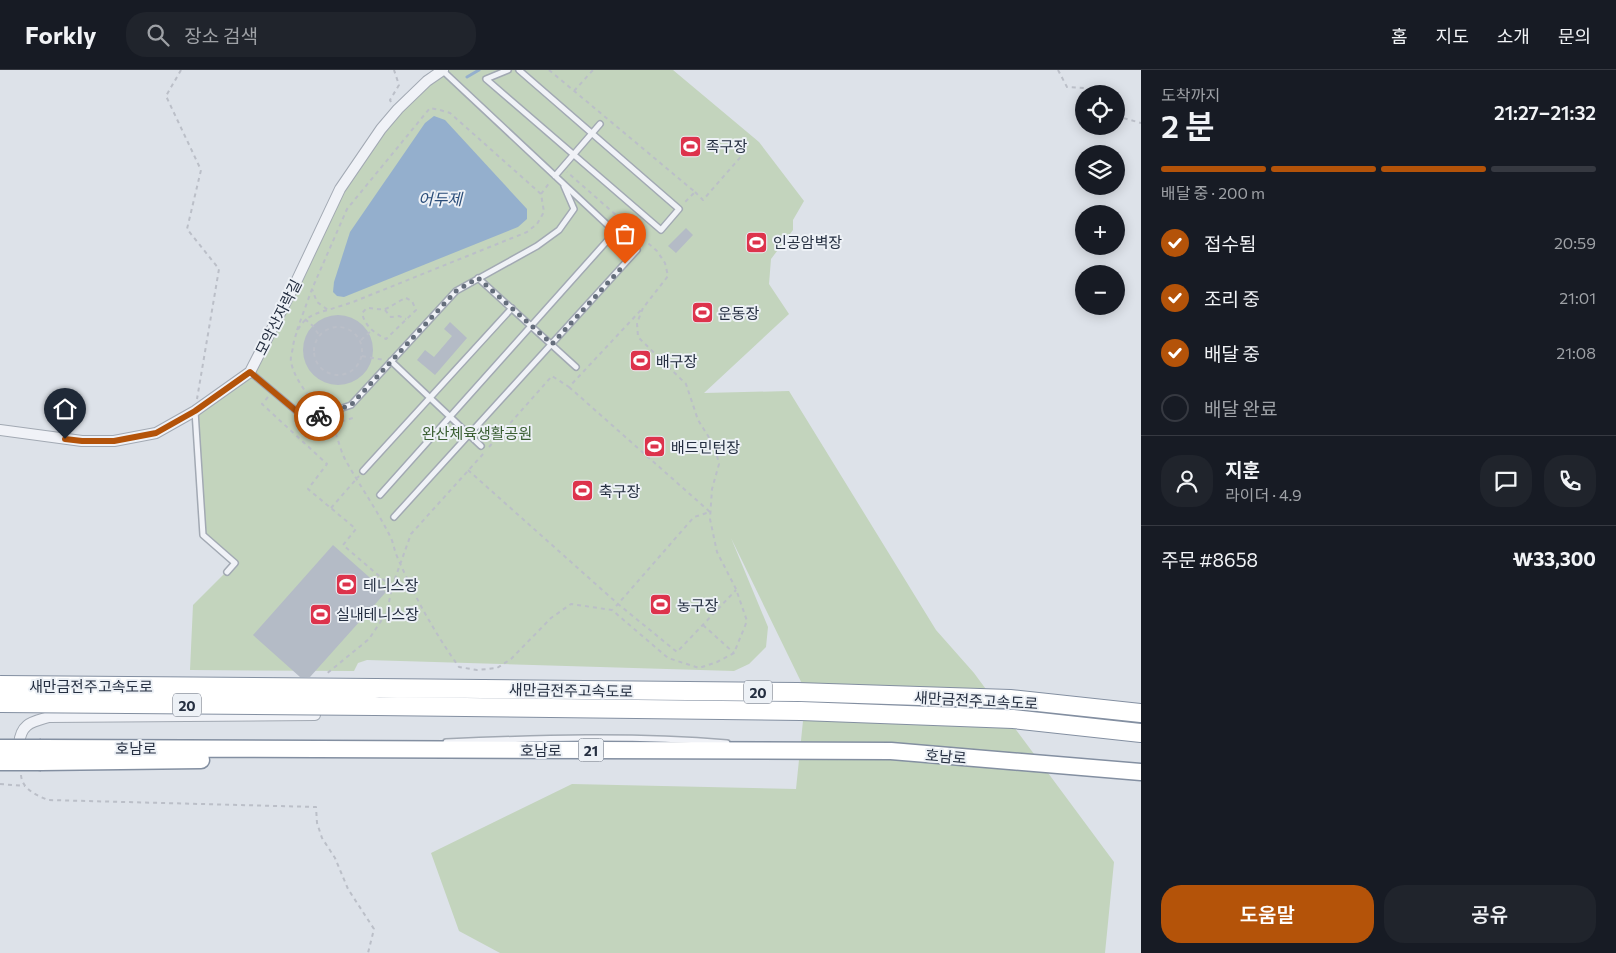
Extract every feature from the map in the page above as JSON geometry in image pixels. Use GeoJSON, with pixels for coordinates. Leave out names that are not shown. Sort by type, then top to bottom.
{"type":"FeatureCollection","features":[{"type":"Feature","properties":{"kind":"highway","name":"새만금전주고속도로"},"geometry":{"type":"LineString","coordinates":[[0,685],[798,692],[1010,699],[1141,713]]}},
{"type":"Feature","properties":{"kind":"highway","name":"새만금전주고속도로"},"geometry":{"type":"LineString","coordinates":[[0,703],[801,711],[1013,719],[1141,733]]}},
{"type":"Feature","properties":{"kind":"highway","name":"호남로"},"geometry":{"type":"LineString","coordinates":[[0,748],[41,755],[890,762],[1141,781]]}},
{"type":"Feature","properties":{"kind":"highway","name":"호남로"},"geometry":{"type":"LineString","coordinates":[[0,762],[41,755],[264,749],[891,751],[1141,772]]}},
{"type":"Feature","properties":{"kind":"street","name":"모악산자락길"},"geometry":{"type":"LineString","coordinates":[[0,430],[82,441],[114,441],[156,433],[195,411],[250,372],[340,189],[381,129],[398,109],[427,81],[443,70]]}},
{"type":"Feature","properties":{"kind":"street"},"geometry":{"type":"LineString","coordinates":[[19,744],[20,735],[30,722],[49,717],[315,715]]}},
{"type":"Feature","properties":{"kind":"lane"},"geometry":{"type":"LineString","coordinates":[[380,495],[615,232],[443,70]]}},
{"type":"Feature","properties":{"kind":"lane"},"geometry":{"type":"LineString","coordinates":[[508,70],[486,79],[661,230],[679,209],[519,70]]}},
{"type":"Feature","properties":{"kind":"lane"},"geometry":{"type":"LineString","coordinates":[[555,176],[600,124]]}},
{"type":"Feature","properties":{"kind":"lane"},"geometry":{"type":"LineString","coordinates":[[250,372],[307,420],[351,405],[456,291],[537,246],[559,230],[574,209],[563,183]]}},
{"type":"Feature","properties":{"kind":"lane"},"geometry":{"type":"LineString","coordinates":[[394,517],[637,250]]}},
{"type":"Feature","properties":{"kind":"lane"},"geometry":{"type":"LineString","coordinates":[[478,278],[576,367]]}},
{"type":"Feature","properties":{"kind":"lane"},"geometry":{"type":"LineString","coordinates":[[363,471],[512,308]]}},
{"type":"Feature","properties":{"kind":"lane"},"geometry":{"type":"LineString","coordinates":[[391,361],[481,446]]}},
{"type":"Feature","properties":{"kind":"lane"},"geometry":{"type":"LineString","coordinates":[[195,411],[203,534],[235,563],[226,572]]}},
{"type":"Feature","properties":{"kind":"lane"},"geometry":{"type":"LineString","coordinates":[[438,742],[525,738],[658,738],[736,744]]}},
{"type":"Feature","properties":{"kind":"lane"},"geometry":{"type":"LineString","coordinates":[[264,749],[419,743]]}},
{"type":"Feature","properties":{"kind":"lane"},"geometry":{"type":"LineString","coordinates":[[746,744],[825,751]]}},
{"type":"Feature","properties":{"kind":"path"},"geometry":{"type":"LineString","coordinates":[[181,70],[166,96],[201,170],[187,229],[219,269],[195,411]]}},
{"type":"Feature","properties":{"kind":"path"},"geometry":{"type":"LineString","coordinates":[[394,70],[399,86],[390,100],[398,109]]}},
{"type":"Feature","properties":{"kind":"path"},"geometry":{"type":"LineString","coordinates":[[549,70],[703,200],[744,153]]}},
{"type":"Feature","properties":{"kind":"path"},"geometry":{"type":"LineString","coordinates":[[574,91],[593,70]]}},
{"type":"Feature","properties":{"kind":"path"},"geometry":{"type":"LineString","coordinates":[[1058,70],[1067,87],[1075,87]]}},
{"type":"Feature","properties":{"kind":"path"},"geometry":{"type":"LineString","coordinates":[[295,335],[305,319],[316,313],[353,302],[526,232],[537,224],[544,212],[541,194],[450,113],[430,108],[347,209],[312,289],[295,335],[291,361],[299,381],[322,415],[333,425],[343,456],[391,538],[400,563],[436,633],[459,667],[477,670],[497,668],[511,659],[551,618],[571,604],[612,610],[668,658],[699,668],[717,662],[734,653],[747,620],[736,589],[717,552],[710,519],[712,489],[719,464],[715,447],[698,420],[686,384],[638,337],[637,323],[643,308]]}},
{"type":"Feature","properties":{"kind":"path"},"geometry":{"type":"LineString","coordinates":[[1125,119],[1141,123]]}},
{"type":"Feature","properties":{"kind":"path"},"geometry":{"type":"LineString","coordinates":[[562,168],[657,251],[666,262],[668,276],[643,308],[569,387]]}},
{"type":"Feature","properties":{"kind":"path"},"geometry":{"type":"LineString","coordinates":[[541,194],[555,176]]}},
{"type":"Feature","properties":{"kind":"path"},"geometry":{"type":"LineString","coordinates":[[679,209],[695,192]]}},
{"type":"Feature","properties":{"kind":"path"},"geometry":{"type":"LineString","coordinates":[[312,289],[317,302],[328,310]]}},
{"type":"Feature","properties":{"kind":"path"},"geometry":{"type":"LineString","coordinates":[[406,298],[412,301],[416,310],[386,339],[372,330],[362,313],[367,308],[385,309],[396,301],[406,298]]}},
{"type":"Feature","properties":{"kind":"path"},"geometry":{"type":"LineString","coordinates":[[385,309],[391,316],[399,316],[406,319]]}},
{"type":"Feature","properties":{"kind":"path"},"geometry":{"type":"LineString","coordinates":[[305,319],[313,326],[319,336]]}},
{"type":"Feature","properties":{"kind":"path"},"geometry":{"type":"LineString","coordinates":[[340,326],[348,328],[356,333],[360,340],[363,348],[360,363],[348,373],[333,375],[326,372],[316,361],[314,344],[324,330],[340,326]]}},
{"type":"Feature","properties":{"kind":"path"},"geometry":{"type":"LineString","coordinates":[[360,340],[372,330]]}},
{"type":"Feature","properties":{"kind":"path"},"geometry":{"type":"LineString","coordinates":[[362,356],[391,361]]}},
{"type":"Feature","properties":{"kind":"path"},"geometry":{"type":"LineString","coordinates":[[322,676],[369,639],[387,612],[392,587],[411,534],[552,376],[569,387],[710,512]]}},
{"type":"Feature","properties":{"kind":"path"},"geometry":{"type":"LineString","coordinates":[[268,397],[262,404],[327,464],[308,489],[356,529],[343,545],[392,587]]}},
{"type":"Feature","properties":{"kind":"path"},"geometry":{"type":"LineString","coordinates":[[302,425],[309,431],[353,418]]}},
{"type":"Feature","properties":{"kind":"path"},"geometry":{"type":"LineString","coordinates":[[468,470],[618,604],[677,652],[736,589]]}},
{"type":"Feature","properties":{"kind":"path"},"geometry":{"type":"LineString","coordinates":[[331,508],[363,471]]}},
{"type":"Feature","properties":{"kind":"path"},"geometry":{"type":"LineString","coordinates":[[612,610],[694,518],[710,512]]}},
{"type":"Feature","properties":{"kind":"path"},"geometry":{"type":"LineString","coordinates":[[702,625],[734,653]]}},
{"type":"Feature","properties":{"kind":"path"},"geometry":{"type":"LineString","coordinates":[[21,772],[21,781],[25,786],[35,795],[48,800],[316,806],[317,823],[322,838],[335,858],[348,889],[374,929],[368,953]]}},
{"type":"Feature","properties":{"kind":"path"},"geometry":{"type":"LineString","coordinates":[[0,784],[25,786]]}},
{"type":"Feature","properties":{"kind":"green space","name":"완산체육생활공원"},"geometry":{"type":"Polygon","coordinates":[[[443,70],[673,70],[759,142],[804,201],[793,220],[793,230],[771,259],[769,284],[789,314],[704,393],[789,391],[936,630],[974,673],[1114,862],[1105,953],[500,953],[459,931],[431,853],[572,784],[796,789],[806,692],[731,538],[768,627],[766,647],[749,664],[734,671],[367,660],[358,663],[354,671],[190,670],[193,605],[235,563],[203,535],[195,411],[250,372],[340,189],[381,129],[443,70]]]}},
{"type":"Feature","properties":{"kind":"water","name":"어두제"},"geometry":{"type":"Polygon","coordinates":[[[434,116],[445,120],[527,209],[527,219],[518,227],[344,297],[337,296],[333,292],[334,282],[350,232],[425,123],[434,116]]]}},
{"type":"Feature","properties":{"kind":"building"},"geometry":{"type":"Polygon","coordinates":[[[686,228],[693,235],[676,253],[668,246],[686,228]]]}},
{"type":"Feature","properties":{"kind":"building"},"geometry":{"type":"Polygon","coordinates":[[[338,315],[351,318],[363,325],[370,337],[373,350],[370,363],[363,375],[351,382],[338,385],[325,382],[313,375],[306,363],[303,350],[306,337],[313,325],[325,318],[338,315]]]}},
{"type":"Feature","properties":{"kind":"building"},"geometry":{"type":"Polygon","coordinates":[[[450,322],[467,338],[435,375],[417,360],[425,350],[434,357],[452,336],[444,329],[450,322]]]}},
{"type":"Feature","properties":{"kind":"building","name":"실내테니스장"},"geometry":{"type":"Polygon","coordinates":[[[333,545],[386,592],[310,677],[300,677],[253,635],[333,545]]]}},
{"type":"Feature","properties":{"kind":"waterway"},"geometry":{"type":"LineString","coordinates":[[467,77],[479,70]]}},
{"type":"Feature","properties":{"kind":"way so far"},"geometry":{"type":"LineString","coordinates":[[319,416],[351,405],[456,291],[478,278],[552,344],[625,264]]}},
{"type":"Feature","properties":{"kind":"place","name":"족구장"},"geometry":{"type":"Point","coordinates":[690,146]}},
{"type":"Feature","properties":{"kind":"place","name":"인공암벽장"},"geometry":{"type":"Point","coordinates":[757,242]}},
{"type":"Feature","properties":{"kind":"place","name":"운동장"},"geometry":{"type":"Point","coordinates":[702,313]}},
{"type":"Feature","properties":{"kind":"place","name":"배구장"},"geometry":{"type":"Point","coordinates":[640,361]}},
{"type":"Feature","properties":{"kind":"place","name":"배드민턴장"},"geometry":{"type":"Point","coordinates":[655,447]}},
{"type":"Feature","properties":{"kind":"place","name":"축구장"},"geometry":{"type":"Point","coordinates":[583,491]}},
{"type":"Feature","properties":{"kind":"place","name":"테니스장"},"geometry":{"type":"Point","coordinates":[347,585]}},
{"type":"Feature","properties":{"kind":"place","name":"농구장"},"geometry":{"type":"Point","coordinates":[661,605]}},
{"type":"Feature","properties":{"kind":"place","name":"실내테니스장"},"geometry":{"type":"Point","coordinates":[320,614]}},
{"type":"Feature","properties":{"kind":"route"},"geometry":{"type":"LineString","coordinates":[[65,439],[114,441],[156,433],[195,411],[250,372],[307,420],[319,416]]}}]}
